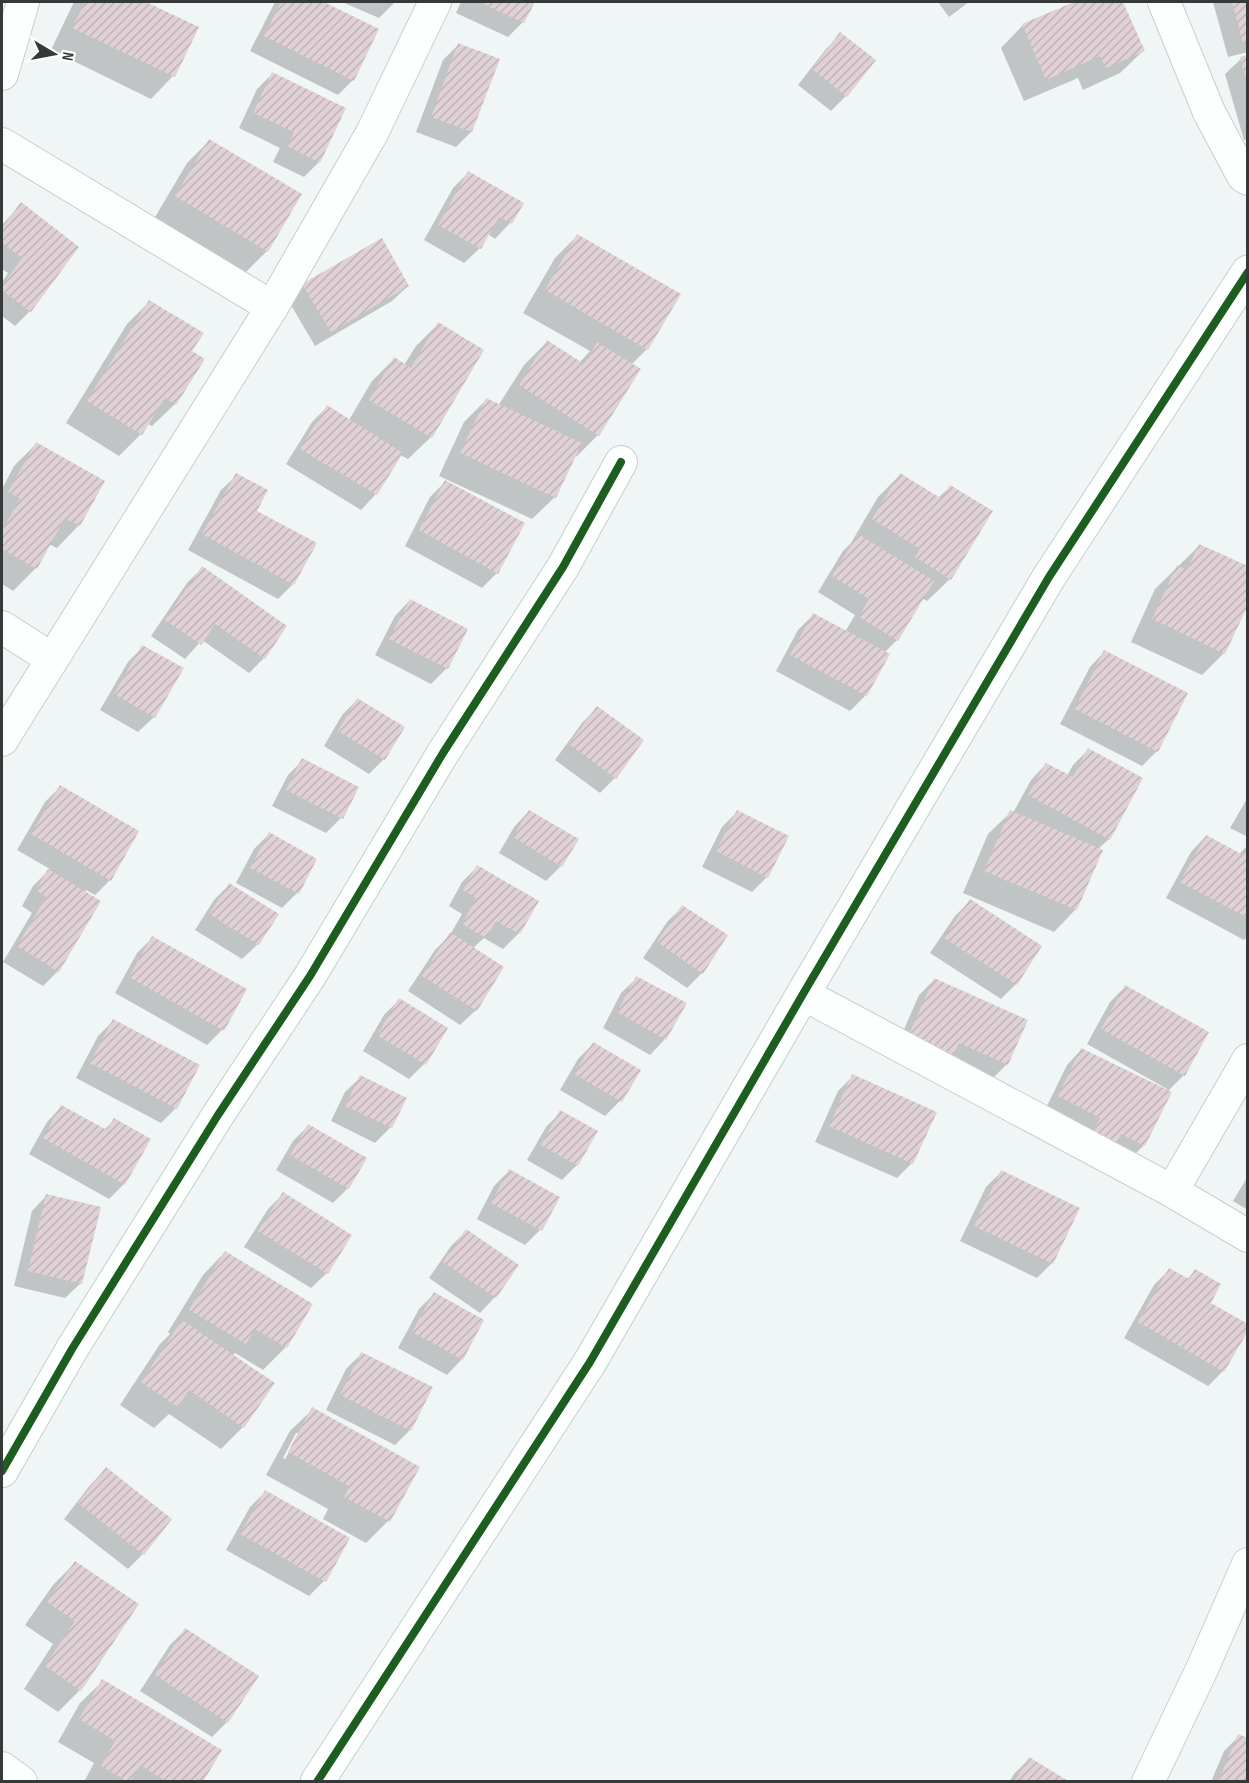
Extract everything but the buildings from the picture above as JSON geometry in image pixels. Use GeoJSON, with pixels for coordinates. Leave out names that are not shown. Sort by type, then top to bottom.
{"type":"FeatureCollection","features":[{"type":"Feature","properties":{"kind":"street"},"geometry":{"type":"LineString","coordinates":[[2,74],[23,2]]}},
{"type":"Feature","properties":{"kind":"street"},"geometry":{"type":"LineString","coordinates":[[2,740],[272,307],[372,133],[435,2]]}},
{"type":"Feature","properties":{"kind":"street"},"geometry":{"type":"LineString","coordinates":[[1164,2],[1209,112],[1243,176],[1248,179]]}},
{"type":"Feature","properties":{"kind":"street"},"geometry":{"type":"LineString","coordinates":[[2,144],[272,307]]}},
{"type":"Feature","properties":{"kind":"street"},"geometry":{"type":"LineString","coordinates":[[318,1782],[590,1362],[803,994],[1049,578],[1248,272]]}},
{"type":"Feature","properties":{"kind":"street"},"geometry":{"type":"LineString","coordinates":[[2,1471],[72,1349],[218,1115],[310,976],[443,753],[563,567],[621,462]]}},
{"type":"Feature","properties":{"kind":"street"},"geometry":{"type":"LineString","coordinates":[[2,627],[52,659]]}},
{"type":"Feature","properties":{"kind":"street"},"geometry":{"type":"LineString","coordinates":[[803,994],[1172,1191],[1248,1236]]}},
{"type":"Feature","properties":{"kind":"street"},"geometry":{"type":"LineString","coordinates":[[1172,1191],[1248,1060]]}},
{"type":"Feature","properties":{"kind":"street"},"geometry":{"type":"LineString","coordinates":[[1148,1782],[1202,1669],[1248,1564]]}},
{"type":"Feature","properties":{"kind":"street"},"geometry":{"type":"LineString","coordinates":[[2,1768],[21,1782]]}},
{"type":"Feature","properties":{"kind":"cycle path"},"geometry":{"type":"LineString","coordinates":[[317,1782],[590,1362],[803,994],[1049,577],[1248,272]]}},
{"type":"Feature","properties":{"kind":"cycle path"},"geometry":{"type":"LineString","coordinates":[[2,1471],[72,1349],[218,1115],[310,976],[443,753],[563,567],[621,462]]}}]}
